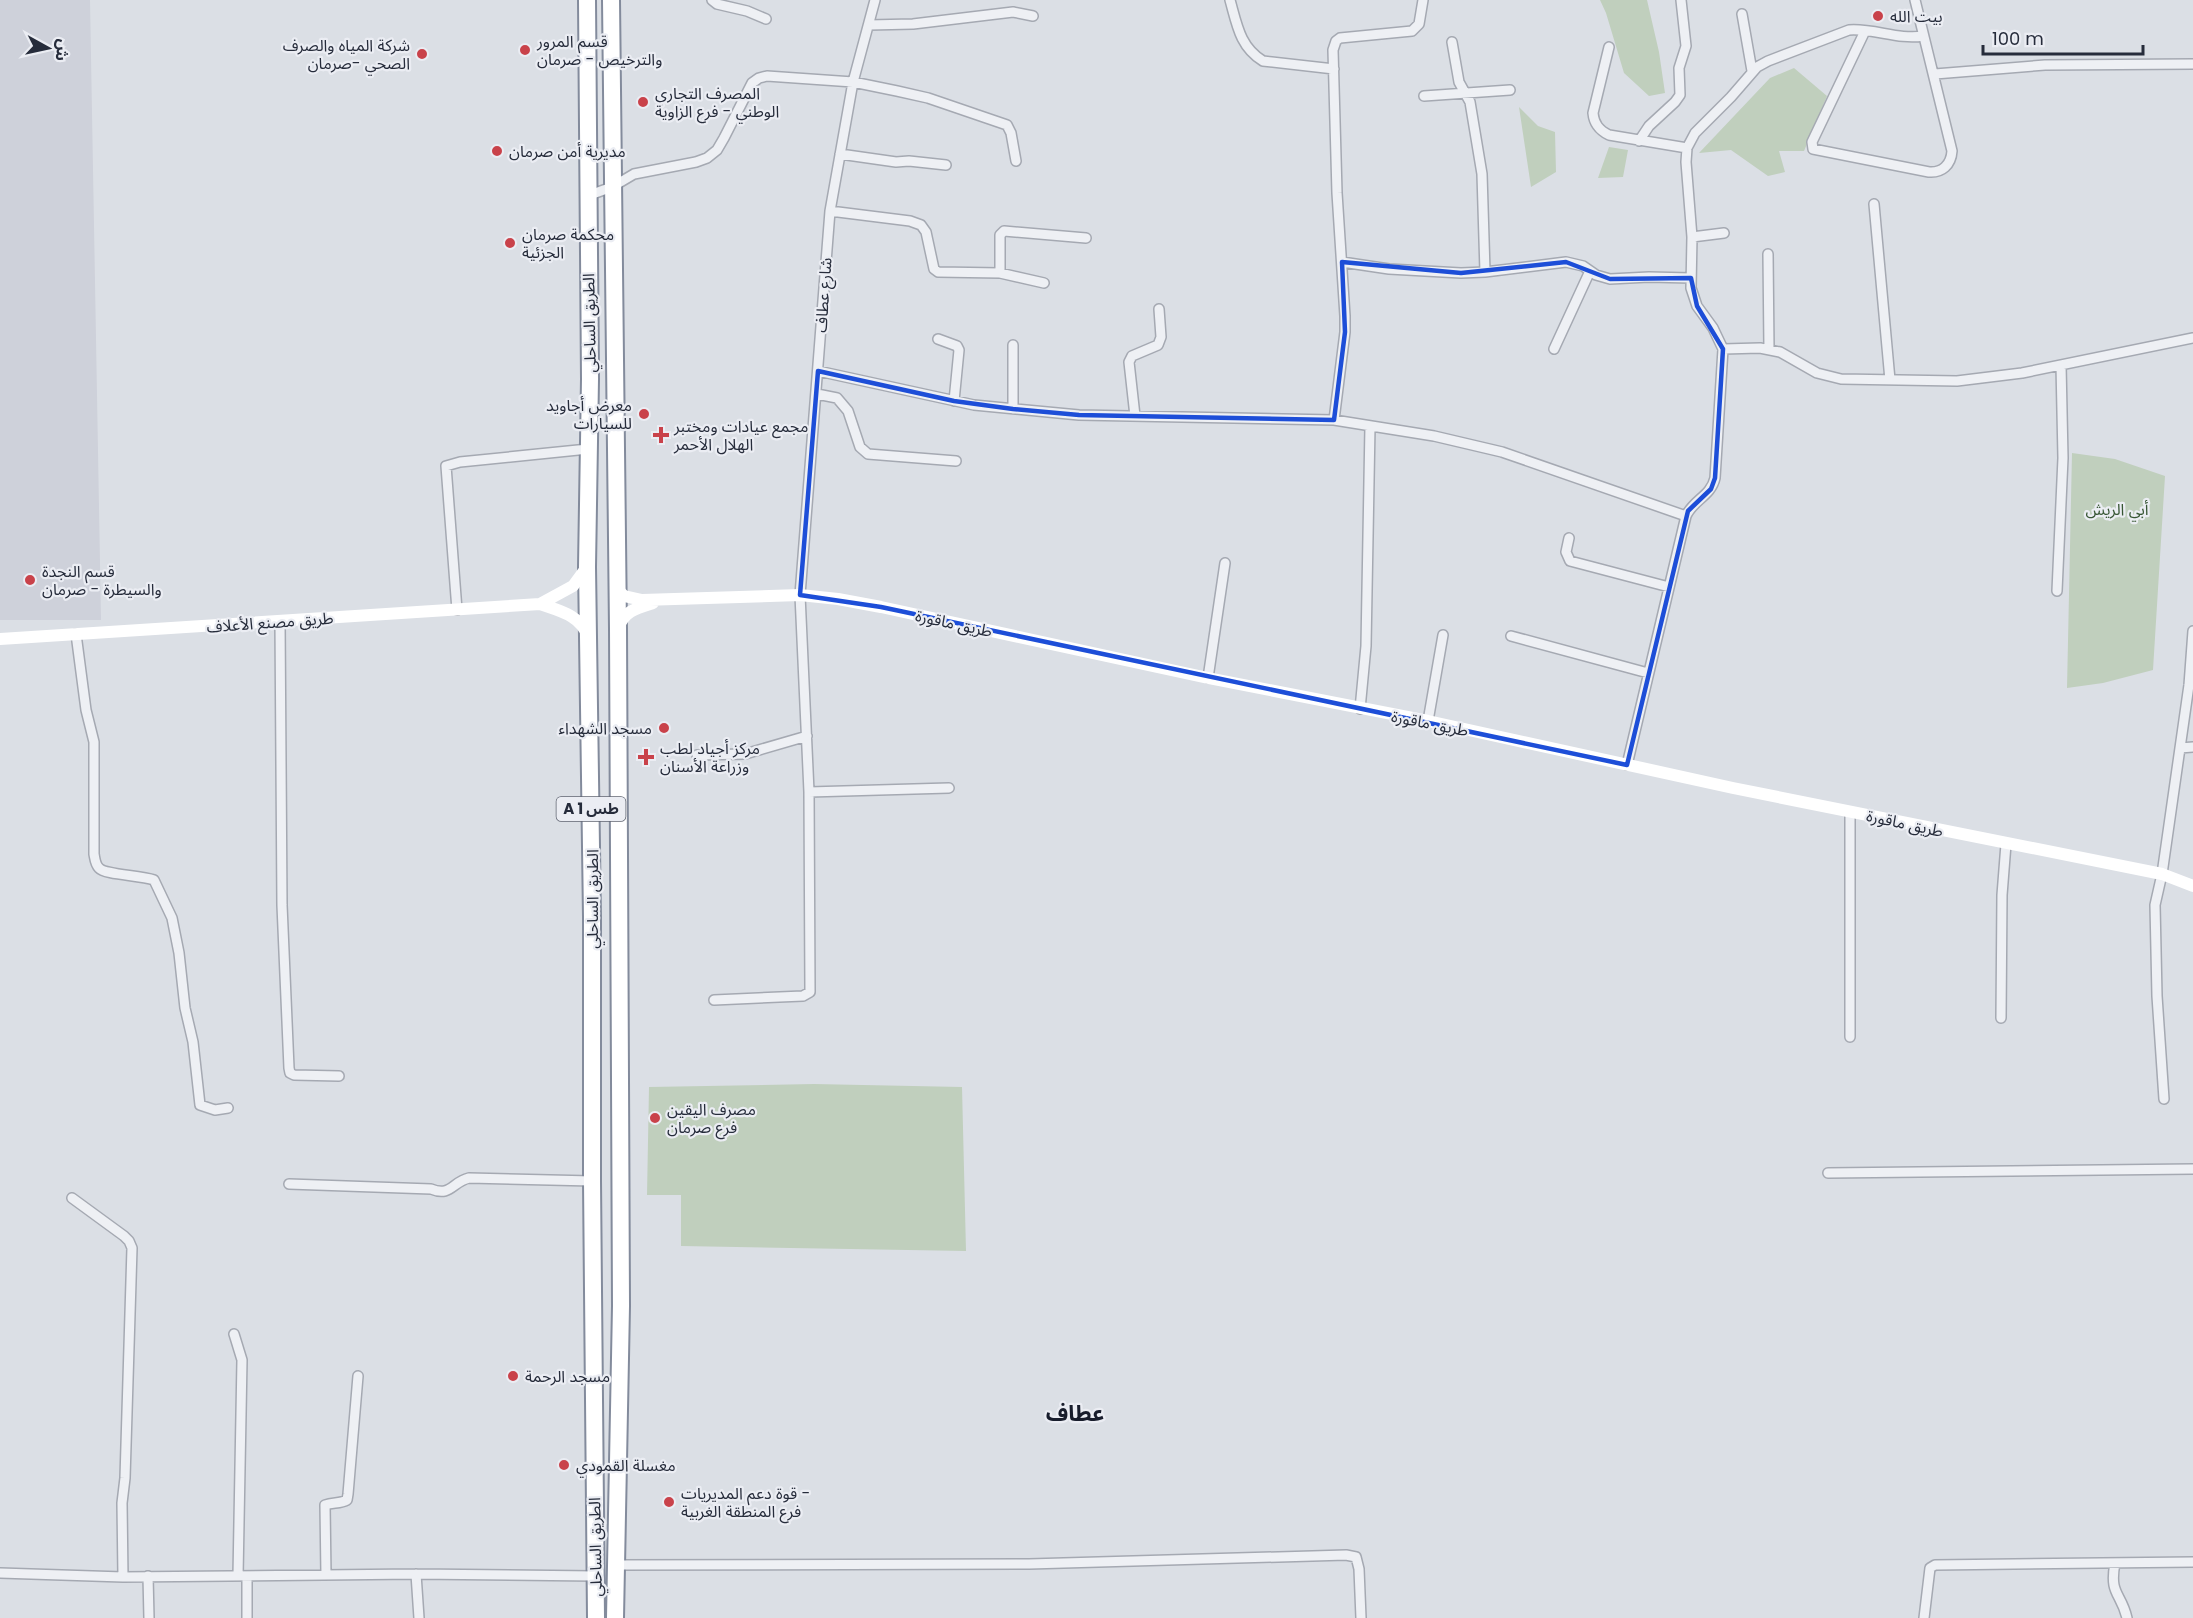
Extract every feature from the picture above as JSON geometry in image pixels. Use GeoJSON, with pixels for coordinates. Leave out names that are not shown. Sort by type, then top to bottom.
{"type":"FeatureCollection","features":[{"type":"Feature","properties":{"kind":"highway","name":"الطريق الساحلي"},"geometry":{"type":"LineString","coordinates":[[586,0],[590,379],[587,567],[590,643],[592,1310],[596,1618]]}},
{"type":"Feature","properties":{"kind":"highway","name":"الطريق الساحلي"},"geometry":{"type":"LineString","coordinates":[[610,0],[618,628],[621,1306],[614,1565],[615,1618]]}},
{"type":"Feature","properties":{"kind":"highway"},"geometry":{"type":"LineString","coordinates":[[592,1310],[621,1306]]}},
{"type":"Feature","properties":{"kind":"street"},"geometry":{"type":"LineString","coordinates":[[712,0],[717,4],[747,11],[766,19]]}},
{"type":"Feature","properties":{"kind":"street","name":"شارع عطاف"},"geometry":{"type":"LineString","coordinates":[[714,1000],[803,996],[810,992],[809,792],[801,595],[830,211],[853,82],[875,0]]}},
{"type":"Feature","properties":{"kind":"street"},"geometry":{"type":"LineString","coordinates":[[1230,0],[1240,37],[1248,50],[1256,57],[1263,61],[1334,69]]}},
{"type":"Feature","properties":{"kind":"street"},"geometry":{"type":"LineString","coordinates":[[1334,420],[1345,332],[1337,194],[1333,50],[1336,41],[1345,37],[1412,31],[1419,24],[1423,0]]}},
{"type":"Feature","properties":{"kind":"street"},"geometry":{"type":"LineString","coordinates":[[1639,141],[1649,126],[1680,95],[1679,68],[1686,46],[1681,0]]}},
{"type":"Feature","properties":{"kind":"street"},"geometry":{"type":"LineString","coordinates":[[1865,31],[1812,142],[1812,147],[1815,151],[1929,172],[1946,167],[1952,157],[1952,151],[1935,74],[1915,0]]}},
{"type":"Feature","properties":{"kind":"street"},"geometry":{"type":"LineString","coordinates":[[869,25],[913,24],[1013,12],[1033,16]]}},
{"type":"Feature","properties":{"kind":"street"},"geometry":{"type":"LineString","coordinates":[[1742,14],[1752,71]]}},
{"type":"Feature","properties":{"kind":"street"},"geometry":{"type":"LineString","coordinates":[[1627,765],[1686,516],[1691,507],[1711,489],[1715,478],[1723,349],[1694,297],[1691,278],[1692,237],[1687,148],[1695,133],[1731,97],[1752,71],[1767,61],[1844,32],[1865,31],[1908,37],[1923,36]]}},
{"type":"Feature","properties":{"kind":"street"},"geometry":{"type":"LineString","coordinates":[[1452,42],[1459,82],[1470,102],[1482,174],[1485,272]]}},
{"type":"Feature","properties":{"kind":"street"},"geometry":{"type":"LineString","coordinates":[[1609,47],[1594,107],[1594,118],[1599,129],[1604,133],[1639,141],[1687,148]]}},
{"type":"Feature","properties":{"kind":"street"},"geometry":{"type":"LineString","coordinates":[[1935,74],[2045,65],[2193,64]]}},
{"type":"Feature","properties":{"kind":"street"},"geometry":{"type":"LineString","coordinates":[[587,196],[612,187],[634,174],[707,158],[717,150],[746,93],[759,78],[767,76],[853,82],[928,98],[1007,125],[1011,133],[1016,161]]}},
{"type":"Feature","properties":{"kind":"street"},"geometry":{"type":"LineString","coordinates":[[1424,96],[1510,90]]}},
{"type":"Feature","properties":{"kind":"street"},"geometry":{"type":"LineString","coordinates":[[840,154],[896,162],[909,160],[946,165]]}},
{"type":"Feature","properties":{"kind":"street"},"geometry":{"type":"LineString","coordinates":[[1874,204],[1890,380]]}},
{"type":"Feature","properties":{"kind":"street"},"geometry":{"type":"LineString","coordinates":[[830,211],[910,221],[921,225],[926,232],[934,269],[938,272],[1000,273],[1044,283]]}},
{"type":"Feature","properties":{"kind":"street"},"geometry":{"type":"LineString","coordinates":[[1000,273],[1000,235],[1004,231],[1086,238]]}},
{"type":"Feature","properties":{"kind":"street"},"geometry":{"type":"LineString","coordinates":[[1692,237],[1724,233]]}},
{"type":"Feature","properties":{"kind":"street"},"geometry":{"type":"LineString","coordinates":[[1768,254],[1769,349]]}},
{"type":"Feature","properties":{"kind":"street"},"geometry":{"type":"LineString","coordinates":[[1342,262],[1413,271],[1485,272],[1566,262],[1583,266],[1610,279],[1691,278]]}},
{"type":"Feature","properties":{"kind":"street"},"geometry":{"type":"LineString","coordinates":[[1554,349],[1590,271]]}},
{"type":"Feature","properties":{"kind":"street"},"geometry":{"type":"LineString","coordinates":[[1135,416],[1129,362],[1132,356],[1158,345],[1161,337],[1159,309]]}},
{"type":"Feature","properties":{"kind":"street"},"geometry":{"type":"LineString","coordinates":[[1723,349],[1769,349],[1780,352],[1828,376],[1855,380],[1957,381],[1990,378],[2193,338]]}},
{"type":"Feature","properties":{"kind":"street"},"geometry":{"type":"LineString","coordinates":[[938,339],[957,346],[959,350],[954,401]]}},
{"type":"Feature","properties":{"kind":"street"},"geometry":{"type":"LineString","coordinates":[[1013,345],[1013,409]]}},
{"type":"Feature","properties":{"kind":"street"},"geometry":{"type":"LineString","coordinates":[[2057,591],[2064,458],[2061,365]]}},
{"type":"Feature","properties":{"kind":"street"},"geometry":{"type":"LineString","coordinates":[[818,371],[954,401],[1013,409],[1078,415],[1334,420],[1434,436],[1502,452],[1686,516]]}},
{"type":"Feature","properties":{"kind":"street"},"geometry":{"type":"LineString","coordinates":[[817,394],[837,398],[848,411],[860,447],[868,454],[956,461]]}},
{"type":"Feature","properties":{"kind":"street"},"geometry":{"type":"LineString","coordinates":[[1360,709],[1366,646],[1370,426]]}},
{"type":"Feature","properties":{"kind":"street"},"geometry":{"type":"LineString","coordinates":[[457,610],[446,466],[460,462],[588,449]]}},
{"type":"Feature","properties":{"kind":"street"},"geometry":{"type":"LineString","coordinates":[[1569,538],[1566,552],[1569,561],[1669,587]]}},
{"type":"Feature","properties":{"kind":"street"},"geometry":{"type":"LineString","coordinates":[[1208,678],[1225,563]]}},
{"type":"Feature","properties":{"kind":"street","name":"طريق مصنع الأعلاف"},"geometry":{"type":"LineString","coordinates":[[0,639],[540,604],[573,586],[587,567]]}},
{"type":"Feature","properties":{"kind":"street","name":"طريق ماقورة"},"geometry":{"type":"LineString","coordinates":[[617,589],[624,596],[632,599],[662,601],[801,595],[881,607],[1850,812],[2162,874],[2193,886]]}},
{"type":"Feature","properties":{"kind":"street","name":"طريق ماقورة"},"geometry":{"type":"LineString","coordinates":[[618,628],[621,620],[630,611],[662,601]]}},
{"type":"Feature","properties":{"kind":"street","name":"طريق مصنع الأعلاف"},"geometry":{"type":"LineString","coordinates":[[540,604],[576,619],[583,625],[590,643]]}},
{"type":"Feature","properties":{"kind":"street"},"geometry":{"type":"LineString","coordinates":[[280,621],[282,905],[289,1068],[290,1073],[294,1075],[339,1076]]}},
{"type":"Feature","properties":{"kind":"street"},"geometry":{"type":"LineString","coordinates":[[2164,1100],[2157,996],[2155,905],[2162,874],[2191,686],[2193,631]]}},
{"type":"Feature","properties":{"kind":"street"},"geometry":{"type":"LineString","coordinates":[[75,634],[86,710],[94,742],[94,854],[96,864],[107,873],[133,874],[154,880],[172,918],[179,953],[185,1008],[193,1042],[200,1105],[214,1110],[228,1108]]}},
{"type":"Feature","properties":{"kind":"street"},"geometry":{"type":"LineString","coordinates":[[1428,721],[1443,634]]}},
{"type":"Feature","properties":{"kind":"street"},"geometry":{"type":"LineString","coordinates":[[1511,636],[1648,673]]}},
{"type":"Feature","properties":{"kind":"street"},"geometry":{"type":"LineString","coordinates":[[697,755],[745,754],[807,736]]}},
{"type":"Feature","properties":{"kind":"street"},"geometry":{"type":"LineString","coordinates":[[2180,748],[2193,747]]}},
{"type":"Feature","properties":{"kind":"street"},"geometry":{"type":"LineString","coordinates":[[809,792],[949,788]]}},
{"type":"Feature","properties":{"kind":"street"},"geometry":{"type":"LineString","coordinates":[[1850,812],[1851,1037]]}},
{"type":"Feature","properties":{"kind":"street"},"geometry":{"type":"LineString","coordinates":[[2001,1018],[2002,894],[2006,844]]}},
{"type":"Feature","properties":{"kind":"street"},"geometry":{"type":"LineString","coordinates":[[1828,1173],[2193,1169]]}},
{"type":"Feature","properties":{"kind":"street"},"geometry":{"type":"LineString","coordinates":[[289,1184],[431,1189],[441,1193],[446,1192],[461,1180],[469,1178],[592,1181]]}},
{"type":"Feature","properties":{"kind":"street"},"geometry":{"type":"LineString","coordinates":[[72,1198],[124,1236],[132,1248],[125,1478],[122,1503],[123,1577]]}},
{"type":"Feature","properties":{"kind":"street"},"geometry":{"type":"LineString","coordinates":[[234,1334],[242,1360],[242,1576],[247,1618]]}},
{"type":"Feature","properties":{"kind":"street"},"geometry":{"type":"LineString","coordinates":[[326,1575],[326,1505],[342,1503],[348,1494],[358,1376]]}},
{"type":"Feature","properties":{"kind":"street"},"geometry":{"type":"LineString","coordinates":[[614,1565],[1029,1564],[1346,1555],[1356,1557],[1359,1569],[1361,1618]]}},
{"type":"Feature","properties":{"kind":"street"},"geometry":{"type":"LineString","coordinates":[[1924,1618],[1930,1568],[1935,1564],[2193,1562]]}},
{"type":"Feature","properties":{"kind":"street"},"geometry":{"type":"LineString","coordinates":[[2115,1563],[2112,1581],[2127,1618]]}},
{"type":"Feature","properties":{"kind":"street"},"geometry":{"type":"LineString","coordinates":[[0,1573],[123,1577],[416,1574],[595,1576]]}},
{"type":"Feature","properties":{"kind":"street"},"geometry":{"type":"LineString","coordinates":[[416,1574],[419,1618]]}},
{"type":"Feature","properties":{"kind":"street"},"geometry":{"type":"LineString","coordinates":[[148,1576],[149,1618]]}},
{"type":"Feature","properties":{"kind":"highlighted area"},"geometry":{"type":"Polygon","coordinates":[[[1342,262],[1461,273],[1566,262],[1610,279],[1691,278],[1697,306],[1723,349],[1715,478],[1711,489],[1688,511],[1627,765],[881,607],[800,595],[818,371],[954,401],[1013,409],[1079,415],[1334,420],[1345,332],[1342,262]]]}},
{"type":"Feature","properties":{"kind":"shaded area"},"geometry":{"type":"Polygon","coordinates":[[[0,0],[90,0],[101,620],[0,620],[0,0]]]}},
{"type":"Feature","properties":{"kind":"green space"},"geometry":{"type":"Polygon","coordinates":[[[1600,0],[1647,0],[1659,52],[1665,93],[1649,96],[1624,73],[1600,0]]]}},
{"type":"Feature","properties":{"kind":"green space"},"geometry":{"type":"Polygon","coordinates":[[[1794,68],[1827,96],[1804,151],[1779,151],[1785,172],[1768,176],[1731,150],[1699,153],[1770,78],[1794,68]]]}},
{"type":"Feature","properties":{"kind":"green space"},"geometry":{"type":"Polygon","coordinates":[[[1519,107],[1538,126],[1555,132],[1556,172],[1531,187],[1519,107]]]}},
{"type":"Feature","properties":{"kind":"green space"},"geometry":{"type":"Polygon","coordinates":[[[1609,147],[1628,150],[1623,177],[1598,178],[1609,147]]]}},
{"type":"Feature","properties":{"kind":"green space","name":"أبي الريش"},"geometry":{"type":"Polygon","coordinates":[[[2072,453],[2115,459],[2165,476],[2153,670],[2103,683],[2067,688],[2072,453]]]}},
{"type":"Feature","properties":{"kind":"green space"},"geometry":{"type":"Polygon","coordinates":[[[814,1084],[962,1087],[966,1251],[681,1246],[681,1195],[647,1195],[649,1087],[814,1084]]]}},
{"type":"Feature","properties":{"kind":"place","name":"بيت الله"},"geometry":{"type":"Point","coordinates":[1878,16]}},
{"type":"Feature","properties":{"kind":"place","name":"قسم المرور والترخيص - صرمان"},"geometry":{"type":"Point","coordinates":[525,50]}},
{"type":"Feature","properties":{"kind":"place","name":"شركة المياه والصرف الصحي -صرمان"},"geometry":{"type":"Point","coordinates":[422,54]}},
{"type":"Feature","properties":{"kind":"place","name":"المصرف التجاري الوطني - فرع الزاوية"},"geometry":{"type":"Point","coordinates":[643,102]}},
{"type":"Feature","properties":{"kind":"place","name":"مديرية أمن صرمان"},"geometry":{"type":"Point","coordinates":[497,151]}},
{"type":"Feature","properties":{"kind":"place","name":"محكمة صرمان الجزئية"},"geometry":{"type":"Point","coordinates":[510,243]}},
{"type":"Feature","properties":{"kind":"place","name":"معرض أجاويد للسيارات"},"geometry":{"type":"Point","coordinates":[644,414]}},
{"type":"Feature","properties":{"kind":"place","name":"مجمع عيادات ومختبر الهلال الأحمر"},"geometry":{"type":"Point","coordinates":[661,435]}},
{"type":"Feature","properties":{"kind":"place","name":"قسم النجدة والسيطرة - صرمان"},"geometry":{"type":"Point","coordinates":[30,580]}},
{"type":"Feature","properties":{"kind":"place","name":"مسجد الشهداء"},"geometry":{"type":"Point","coordinates":[664,728]}},
{"type":"Feature","properties":{"kind":"place","name":"مركز أجياد لطب وزراعة الأسنان"},"geometry":{"type":"Point","coordinates":[646,757]}},
{"type":"Feature","properties":{"kind":"place","name":"مصرف اليقين فرع صرمان"},"geometry":{"type":"Point","coordinates":[655,1118]}},
{"type":"Feature","properties":{"kind":"place","name":"مسجد الرحمة"},"geometry":{"type":"Point","coordinates":[513,1376]}},
{"type":"Feature","properties":{"kind":"place","name":"مغسلة القمودي"},"geometry":{"type":"Point","coordinates":[564,1465]}},
{"type":"Feature","properties":{"kind":"place","name":"قوة دعم المديريات - فرع المنطقة الغربية"},"geometry":{"type":"Point","coordinates":[669,1502]}},
{"type":"Feature","properties":{"kind":"district","name":"عطاف"},"geometry":{"type":"Point","coordinates":[1075,1413]}}]}
